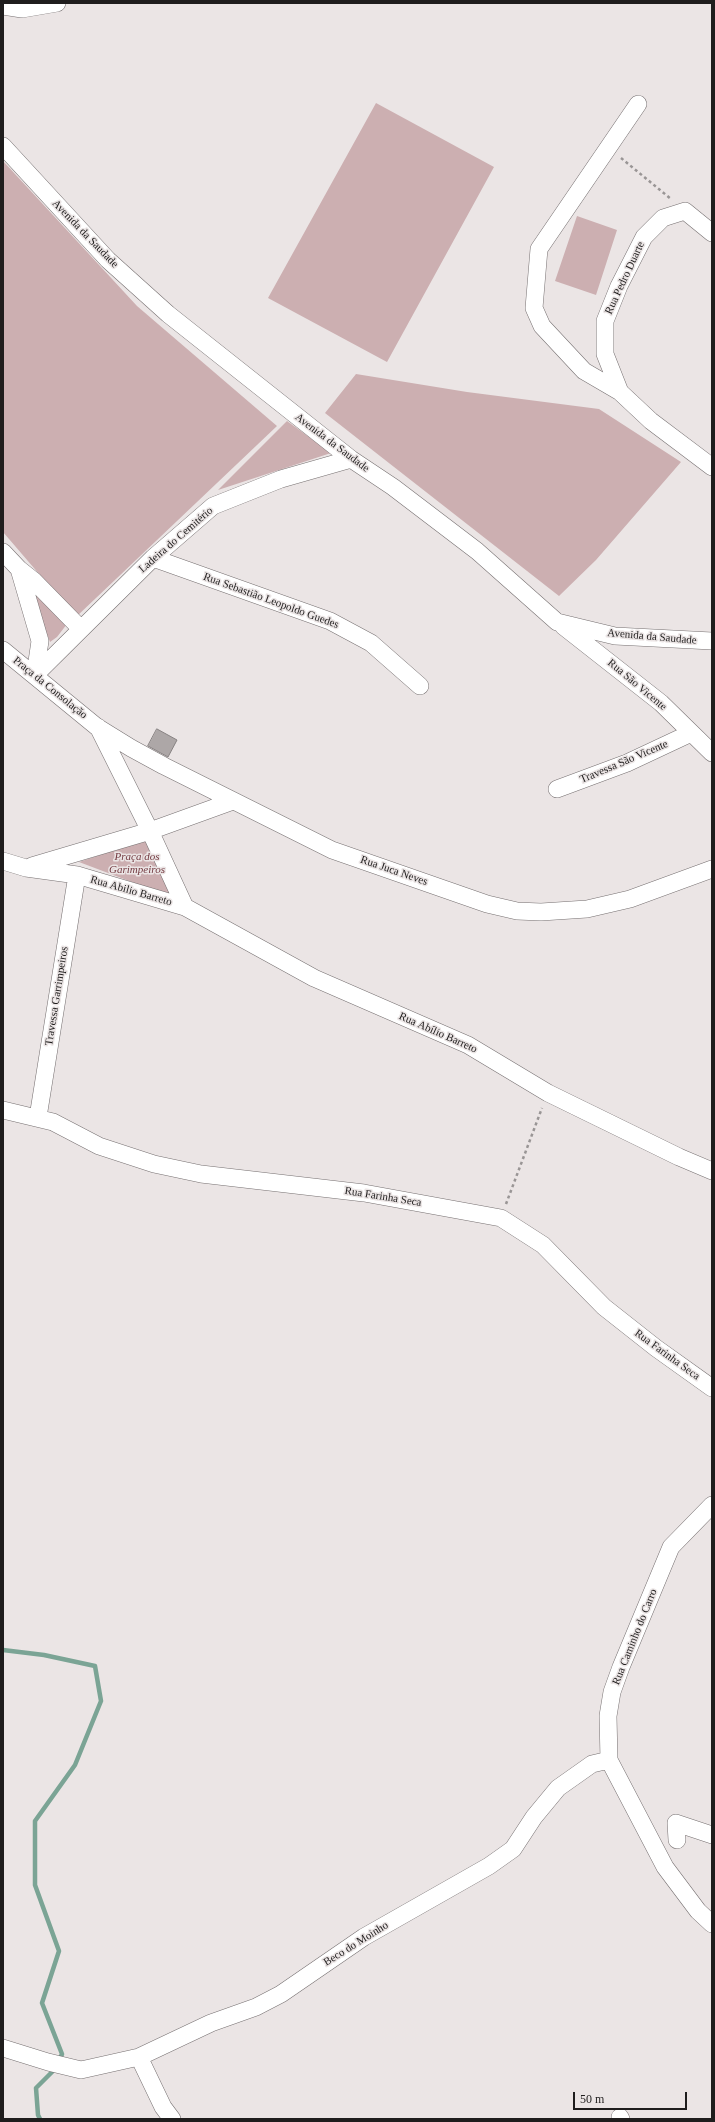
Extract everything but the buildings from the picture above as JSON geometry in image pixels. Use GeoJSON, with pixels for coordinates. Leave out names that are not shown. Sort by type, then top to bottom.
{"type":"FeatureCollection","features":[{"type":"Feature","properties":{"kind":"street"},"geometry":{"type":"LineString","coordinates":[[3,6],[22,9],[42,7],[57,3]]}},
{"type":"Feature","properties":{"kind":"street"},"geometry":{"type":"LineString","coordinates":[[620,392],[584,370],[542,326],[534,308],[539,249],[638,104]]}},
{"type":"Feature","properties":{"kind":"street","name":"Avenida da Saudade"},"geometry":{"type":"LineString","coordinates":[[3,146],[108,260],[168,314],[351,459],[393,487],[477,551],[557,622],[615,636],[712,641]]}},
{"type":"Feature","properties":{"kind":"street"},"geometry":{"type":"LineString","coordinates":[[686,211],[712,233]]}},
{"type":"Feature","properties":{"kind":"street","name":"Rua Pedro Duarte"},"geometry":{"type":"LineString","coordinates":[[686,211],[663,218],[644,237],[619,286],[605,321],[605,354],[620,392],[651,421],[712,467]]}},
{"type":"Feature","properties":{"kind":"street","name":"Ladeira do Cemitério"},"geometry":{"type":"LineString","coordinates":[[35,675],[153,558],[213,506],[281,479],[351,459]]}},
{"type":"Feature","properties":{"kind":"street"},"geometry":{"type":"LineString","coordinates":[[3,552],[81,629]]}},
{"type":"Feature","properties":{"kind":"street","name":"Rua Sebastião Leopoldo Guedes"},"geometry":{"type":"LineString","coordinates":[[153,558],[330,621],[370,643],[420,686]]}},
{"type":"Feature","properties":{"kind":"street"},"geometry":{"type":"LineString","coordinates":[[19,569],[40,641],[35,675]]}},
{"type":"Feature","properties":{"kind":"street","name":"Rua São Vicente"},"geometry":{"type":"LineString","coordinates":[[557,622],[628,676],[661,704],[712,753]]}},
{"type":"Feature","properties":{"kind":"street","name":"Praça da Consolação"},"geometry":{"type":"LineString","coordinates":[[3,650],[98,727]]}},
{"type":"Feature","properties":{"kind":"street"},"geometry":{"type":"LineString","coordinates":[[98,727],[150,831],[185,907]]}},
{"type":"Feature","properties":{"kind":"street","name":"Rua Juca Neves"},"geometry":{"type":"LineString","coordinates":[[98,727],[144,756],[332,850],[487,904],[517,911],[541,912],[587,909],[630,899],[712,869]]}},
{"type":"Feature","properties":{"kind":"street","name":"Travessa São Vicente"},"geometry":{"type":"LineString","coordinates":[[557,789],[627,762],[690,733]]}},
{"type":"Feature","properties":{"kind":"street"},"geometry":{"type":"LineString","coordinates":[[26,868],[150,831],[233,801]]}},
{"type":"Feature","properties":{"kind":"street","name":"Rua Abilio Barreto"},"geometry":{"type":"LineString","coordinates":[[3,861],[26,868],[77,875],[185,907]]}},
{"type":"Feature","properties":{"kind":"street","name":"Travessa Garrimpeiros"},"geometry":{"type":"LineString","coordinates":[[38,1117],[77,875]]}},
{"type":"Feature","properties":{"kind":"street","name":"Rua Abílio Barreto"},"geometry":{"type":"LineString","coordinates":[[185,907],[314,978],[468,1045],[548,1094],[679,1157],[712,1171]]}},
{"type":"Feature","properties":{"kind":"street","name":"Rua Farinha Seca"},"geometry":{"type":"LineString","coordinates":[[3,1110],[38,1117],[53,1122],[99,1146],[154,1164],[201,1174],[364,1193],[501,1218],[543,1245],[604,1307],[656,1348],[712,1388]]}},
{"type":"Feature","properties":{"kind":"street","name":"Rua Caminho do Carro"},"geometry":{"type":"LineString","coordinates":[[712,1505],[671,1547],[621,1667],[612,1692],[608,1716],[609,1760],[665,1868],[698,1911],[712,1924]]}},
{"type":"Feature","properties":{"kind":"street","name":"Beco do Moinho"},"geometry":{"type":"LineString","coordinates":[[3,2048],[48,2062],[82,2070],[139,2057],[211,2023],[256,2007],[281,1994],[364,1938],[489,1866],[513,1849],[534,1817],[558,1788],[592,1764],[609,1760]]}},
{"type":"Feature","properties":{"kind":"street"},"geometry":{"type":"LineString","coordinates":[[677,1840],[676,1823],[712,1835]]}},
{"type":"Feature","properties":{"kind":"street"},"geometry":{"type":"LineString","coordinates":[[139,2057],[163,2107],[172,2119]]}},
{"type":"Feature","properties":{"kind":"path"},"geometry":{"type":"LineString","coordinates":[[608,148],[686,211]]}},
{"type":"Feature","properties":{"kind":"path"},"geometry":{"type":"LineString","coordinates":[[501,1218],[548,1094]]}},
{"type":"Feature","properties":{"kind":"green space"},"geometry":{"type":"Polygon","coordinates":[[[376,103],[494,167],[387,362],[268,298],[376,103]]]}},
{"type":"Feature","properties":{"kind":"green space"},"geometry":{"type":"Polygon","coordinates":[[[3,161],[137,306],[277,426],[76,617],[3,532],[3,161]]]}},
{"type":"Feature","properties":{"kind":"green space"},"geometry":{"type":"Polygon","coordinates":[[[577,216],[617,230],[596,295],[555,281],[577,216]]]}},
{"type":"Feature","properties":{"kind":"green space"},"geometry":{"type":"Polygon","coordinates":[[[356,374],[467,392],[599,409],[681,462],[596,560],[559,596],[325,413],[356,374]]]}},
{"type":"Feature","properties":{"kind":"green space"},"geometry":{"type":"Polygon","coordinates":[[[287,421],[331,453],[218,490],[287,421]]]}},
{"type":"Feature","properties":{"kind":"green space"},"geometry":{"type":"Polygon","coordinates":[[[31,593],[41,594],[67,624],[57,637],[50,642],[31,593]]]}},
{"type":"Feature","properties":{"kind":"green space","name":"Praça dos Garimpeiros"},"geometry":{"type":"Polygon","coordinates":[[[147,839],[174,898],[79,862],[147,839]]]}},
{"type":"Feature","properties":{"kind":"waterway"},"geometry":{"type":"LineString","coordinates":[[3,1650],[44,1655],[95,1666],[101,1701],[75,1765],[35,1821],[35,1885],[59,1951],[42,2003],[62,2054],[59,2061]]}},
{"type":"Feature","properties":{"kind":"waterway"},"geometry":{"type":"LineString","coordinates":[[40,2119],[38,2115],[36,2088],[56,2068]]}}]}
